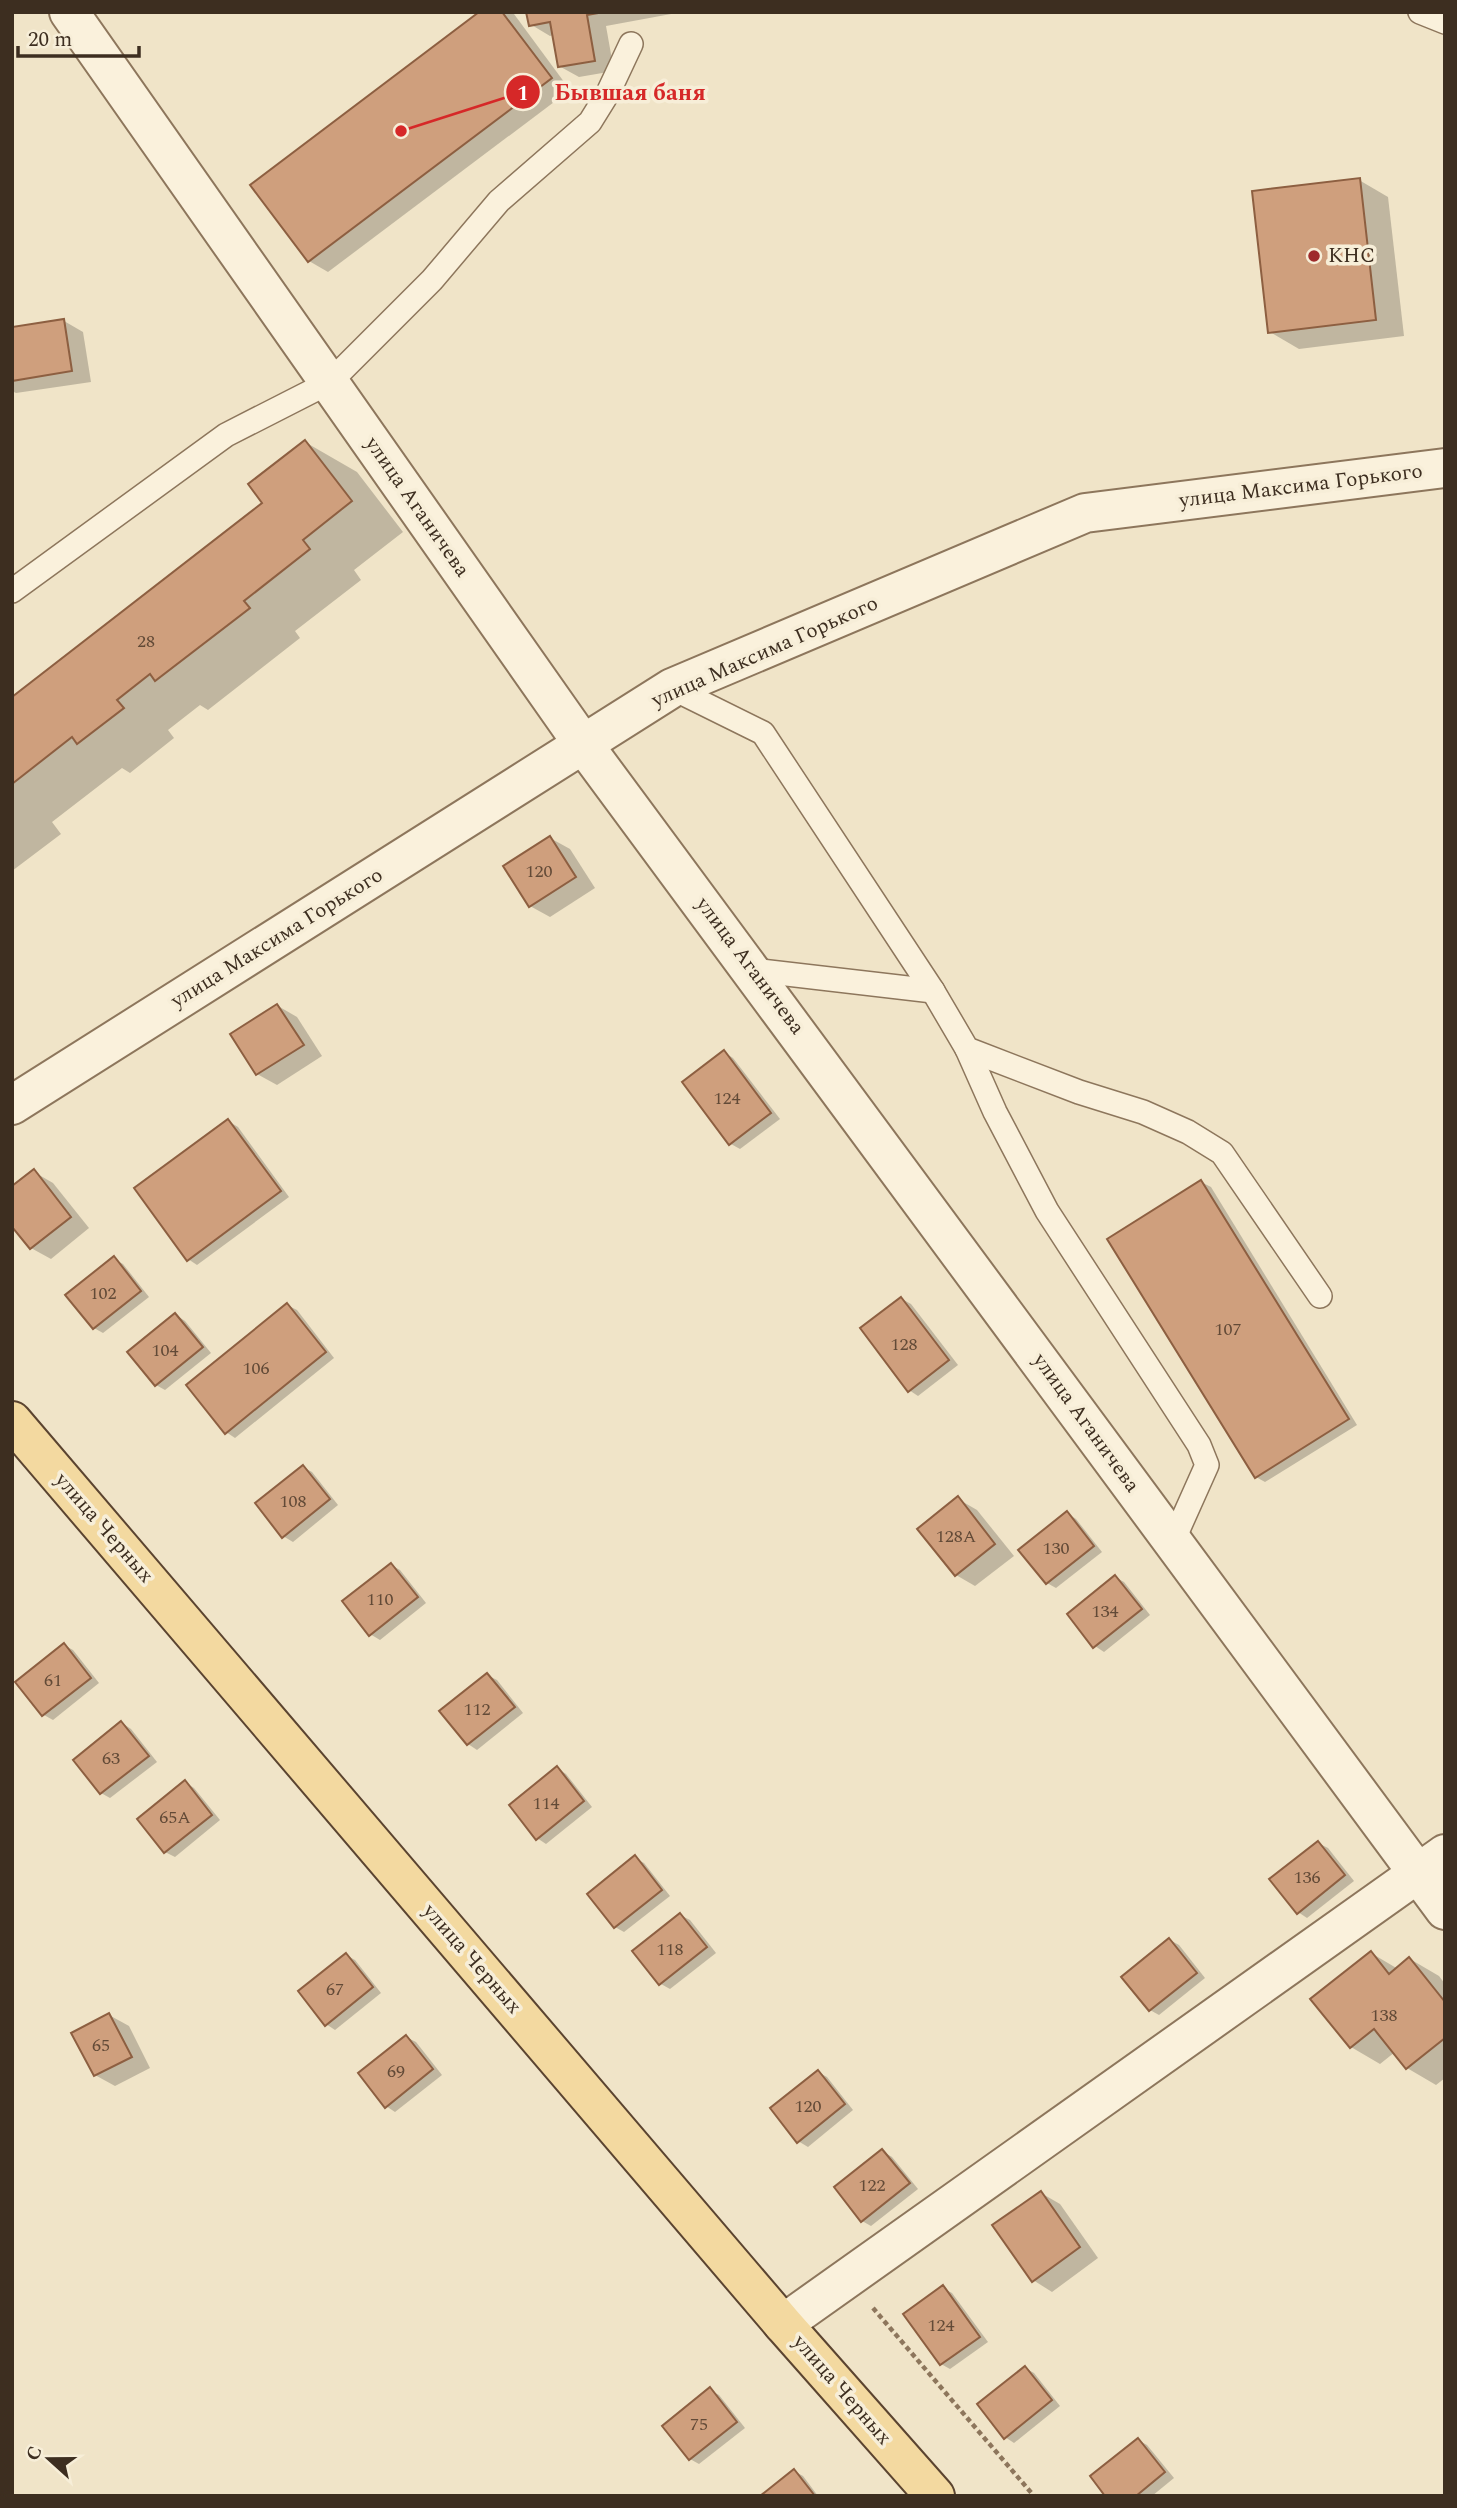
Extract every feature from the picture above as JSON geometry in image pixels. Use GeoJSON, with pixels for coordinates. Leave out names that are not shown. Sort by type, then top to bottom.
{"type":"FeatureCollection","features":[{"type":"Feature","properties":{"kind":"main road","name":"улица Черных"},"geometry":{"type":"LineString","coordinates":[[12,1421],[783,2324],[935,2496]]}},
{"type":"Feature","properties":{"kind":"street","name":"улица Аганичева"},"geometry":{"type":"LineString","coordinates":[[69,12],[583,744],[753,970],[1173,1541],[1432,1864],[1445,1910]]}},
{"type":"Feature","properties":{"kind":"street","name":"улица Максима Горького"},"geometry":{"type":"LineString","coordinates":[[12,1105],[672,688],[1085,513],[1445,468]]}},
{"type":"Feature","properties":{"kind":"street"},"geometry":{"type":"LineString","coordinates":[[783,2324],[1432,1864]]}},
{"type":"Feature","properties":{"kind":"lane"},"geometry":{"type":"LineString","coordinates":[[1420,12],[1445,22]]}},
{"type":"Feature","properties":{"kind":"lane"},"geometry":{"type":"LineString","coordinates":[[12,591],[226,435],[330,382],[432,280],[499,201],[590,122],[608,93],[631,44]]}},
{"type":"Feature","properties":{"kind":"lane"},"geometry":{"type":"LineString","coordinates":[[672,688],[763,733],[933,991],[968,1049],[995,1112],[1047,1211],[1199,1445],[1207,1465],[1173,1541]]}},
{"type":"Feature","properties":{"kind":"lane"},"geometry":{"type":"LineString","coordinates":[[753,970],[933,991]]}},
{"type":"Feature","properties":{"kind":"lane"},"geometry":{"type":"LineString","coordinates":[[968,1049],[1079,1092],[1143,1112],[1188,1132],[1223,1153],[1320,1296]]}},
{"type":"Feature","properties":{"kind":"path"},"geometry":{"type":"LineString","coordinates":[[848,2278],[1034,2496]]}},
{"type":"Feature","properties":{"kind":"building"},"geometry":{"type":"Polygon","coordinates":[[[479,12],[502,12],[552,78],[308,262],[250,185],[479,12]]]}},
{"type":"Feature","properties":{"kind":"building"},"geometry":{"type":"Polygon","coordinates":[[[526,12],[604,12],[587,15],[595,61],[558,67],[550,22],[529,26],[526,12]]]}},
{"type":"Feature","properties":{"kind":"building","name":"КНС"},"geometry":{"type":"Polygon","coordinates":[[[1360,178],[1376,320],[1268,333],[1252,191],[1360,178]]]}},
{"type":"Feature","properties":{"kind":"building"},"geometry":{"type":"Polygon","coordinates":[[[64,319],[72,371],[12,381],[12,327],[64,319]]]}},
{"type":"Feature","properties":{"kind":"building"},"geometry":{"type":"Polygon","coordinates":[[[305,440],[352,501],[303,540],[310,549],[244,601],[250,608],[155,681],[150,674],[117,700],[124,708],[77,744],[72,737],[12,784],[12,697],[262,503],[248,484],[305,440]]]}},
{"type":"Feature","properties":{"kind":"building"},"geometry":{"type":"Polygon","coordinates":[[[550,836],[576,877],[529,907],[503,866],[550,836]]]}},
{"type":"Feature","properties":{"kind":"building"},"geometry":{"type":"Polygon","coordinates":[[[277,1004],[304,1045],[256,1075],[230,1034],[277,1004]]]}},
{"type":"Feature","properties":{"kind":"building"},"geometry":{"type":"Polygon","coordinates":[[[724,1050],[771,1113],[729,1145],[682,1082],[724,1050]]]}},
{"type":"Feature","properties":{"kind":"building"},"geometry":{"type":"Polygon","coordinates":[[[228,1119],[281,1191],[187,1261],[134,1188],[228,1119]]]}},
{"type":"Feature","properties":{"kind":"building"},"geometry":{"type":"Polygon","coordinates":[[[34,1169],[71,1217],[30,1249],[12,1227],[12,1186],[34,1169]]]}},
{"type":"Feature","properties":{"kind":"building"},"geometry":{"type":"Polygon","coordinates":[[[1201,1180],[1349,1419],[1255,1478],[1107,1239],[1201,1180]]]}},
{"type":"Feature","properties":{"kind":"building"},"geometry":{"type":"Polygon","coordinates":[[[114,1256],[141,1291],[93,1329],[65,1295],[114,1256]]]}},
{"type":"Feature","properties":{"kind":"building"},"geometry":{"type":"Polygon","coordinates":[[[901,1297],[949,1360],[908,1392],[860,1328],[901,1297]]]}},
{"type":"Feature","properties":{"kind":"building"},"geometry":{"type":"Polygon","coordinates":[[[287,1303],[326,1352],[225,1434],[186,1385],[287,1303]]]}},
{"type":"Feature","properties":{"kind":"building"},"geometry":{"type":"Polygon","coordinates":[[[175,1313],[203,1347],[155,1386],[127,1352],[175,1313]]]}},
{"type":"Feature","properties":{"kind":"building"},"geometry":{"type":"Polygon","coordinates":[[[303,1465],[330,1499],[282,1538],[255,1503],[303,1465]]]}},
{"type":"Feature","properties":{"kind":"building"},"geometry":{"type":"Polygon","coordinates":[[[958,1496],[995,1544],[955,1576],[917,1529],[958,1496]]]}},
{"type":"Feature","properties":{"kind":"building"},"geometry":{"type":"Polygon","coordinates":[[[1067,1511],[1094,1546],[1046,1584],[1018,1550],[1067,1511]]]}},
{"type":"Feature","properties":{"kind":"building"},"geometry":{"type":"Polygon","coordinates":[[[391,1563],[418,1597],[369,1636],[342,1601],[391,1563]]]}},
{"type":"Feature","properties":{"kind":"building"},"geometry":{"type":"Polygon","coordinates":[[[1115,1575],[1142,1609],[1093,1648],[1067,1614],[1115,1575]]]}},
{"type":"Feature","properties":{"kind":"building"},"geometry":{"type":"Polygon","coordinates":[[[64,1643],[91,1678],[42,1716],[15,1682],[64,1643]]]}},
{"type":"Feature","properties":{"kind":"building"},"geometry":{"type":"Polygon","coordinates":[[[487,1673],[515,1707],[467,1745],[439,1711],[487,1673]]]}},
{"type":"Feature","properties":{"kind":"building"},"geometry":{"type":"Polygon","coordinates":[[[121,1721],[149,1756],[100,1794],[73,1760],[121,1721]]]}},
{"type":"Feature","properties":{"kind":"building"},"geometry":{"type":"Polygon","coordinates":[[[557,1766],[584,1801],[536,1840],[509,1805],[557,1766]]]}},
{"type":"Feature","properties":{"kind":"building"},"geometry":{"type":"Polygon","coordinates":[[[185,1780],[212,1815],[164,1853],[137,1819],[185,1780]]]}},
{"type":"Feature","properties":{"kind":"building"},"geometry":{"type":"Polygon","coordinates":[[[1318,1841],[1345,1875],[1297,1914],[1269,1879],[1318,1841]]]}},
{"type":"Feature","properties":{"kind":"building"},"geometry":{"type":"Polygon","coordinates":[[[635,1855],[662,1890],[614,1928],[587,1894],[635,1855]]]}},
{"type":"Feature","properties":{"kind":"building"},"geometry":{"type":"Polygon","coordinates":[[[680,1913],[707,1947],[659,1985],[632,1951],[680,1913]]]}},
{"type":"Feature","properties":{"kind":"building"},"geometry":{"type":"Polygon","coordinates":[[[1169,1938],[1197,1973],[1149,2011],[1121,1977],[1169,1938]]]}},
{"type":"Feature","properties":{"kind":"building"},"geometry":{"type":"Polygon","coordinates":[[[1371,1951],[1389,1974],[1409,1957],[1445,2002],[1445,2038],[1406,2069],[1374,2029],[1350,2048],[1310,1999],[1371,1951]]]}},
{"type":"Feature","properties":{"kind":"building"},"geometry":{"type":"Polygon","coordinates":[[[346,1953],[373,1987],[325,2026],[298,1991],[346,1953]]]}},
{"type":"Feature","properties":{"kind":"building"},"geometry":{"type":"Polygon","coordinates":[[[109,2013],[132,2057],[94,2076],[71,2033],[109,2013]]]}},
{"type":"Feature","properties":{"kind":"building"},"geometry":{"type":"Polygon","coordinates":[[[406,2035],[433,2069],[385,2108],[358,2073],[406,2035]]]}},
{"type":"Feature","properties":{"kind":"building"},"geometry":{"type":"Polygon","coordinates":[[[818,2070],[845,2104],[797,2143],[770,2108],[818,2070]]]}},
{"type":"Feature","properties":{"kind":"building"},"geometry":{"type":"Polygon","coordinates":[[[882,2149],[910,2183],[861,2222],[834,2187],[882,2149]]]}},
{"type":"Feature","properties":{"kind":"building"},"geometry":{"type":"Polygon","coordinates":[[[1041,2191],[1080,2247],[1032,2282],[992,2225],[1041,2191]]]}},
{"type":"Feature","properties":{"kind":"building"},"geometry":{"type":"Polygon","coordinates":[[[943,2285],[980,2337],[940,2365],[903,2314],[943,2285]]]}},
{"type":"Feature","properties":{"kind":"building"},"geometry":{"type":"Polygon","coordinates":[[[1025,2366],[1052,2400],[1004,2439],[977,2404],[1025,2366]]]}},
{"type":"Feature","properties":{"kind":"building"},"geometry":{"type":"Polygon","coordinates":[[[710,2387],[737,2422],[689,2460],[662,2426],[710,2387]]]}},
{"type":"Feature","properties":{"kind":"building"},"geometry":{"type":"Polygon","coordinates":[[[1138,2438],[1165,2472],[1136,2496],[1105,2496],[1090,2476],[1138,2438]]]}},
{"type":"Feature","properties":{"kind":"building"},"geometry":{"type":"Polygon","coordinates":[[[794,2469],[815,2496],[760,2496],[794,2469]]]}},
{"type":"Feature","properties":{"kind":"place","name":"Бывшая баня"},"geometry":{"type":"Point","coordinates":[401,131]}},
{"type":"Feature","properties":{"kind":"place","name":"КНС"},"geometry":{"type":"Point","coordinates":[1314,256]}}]}
